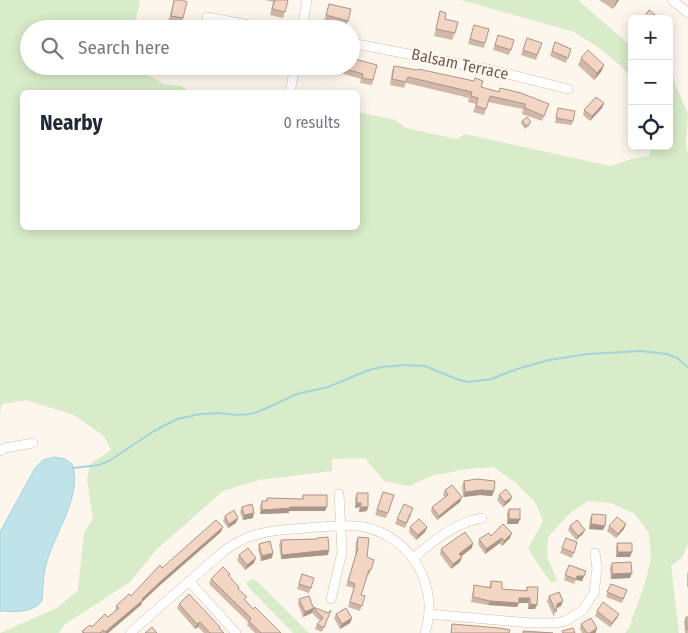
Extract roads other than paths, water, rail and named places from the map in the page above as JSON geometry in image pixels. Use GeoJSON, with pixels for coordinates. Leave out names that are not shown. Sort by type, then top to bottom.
{"type":"FeatureCollection","features":[{"type":"Feature","properties":{"kind":"street"},"geometry":{"type":"LineString","coordinates":[[304,20],[307,0]]}},
{"type":"Feature","properties":{"kind":"street"},"geometry":{"type":"LineString","coordinates":[[672,0],[688,13]]}},
{"type":"Feature","properties":{"kind":"street"},"geometry":{"type":"LineString","coordinates":[[207,17],[223,20]]}},
{"type":"Feature","properties":{"kind":"street","name":"Balsam Terrace"},"geometry":{"type":"LineString","coordinates":[[360,45],[492,70],[568,89]]}},
{"type":"Feature","properties":{"kind":"street"},"geometry":{"type":"LineString","coordinates":[[290,90],[293,75]]}},
{"type":"Feature","properties":{"kind":"street"},"geometry":{"type":"LineString","coordinates":[[0,451],[5,448],[33,443]]}},
{"type":"Feature","properties":{"kind":"street"},"geometry":{"type":"LineString","coordinates":[[331,599],[342,552],[339,494]]}},
{"type":"Feature","properties":{"kind":"street"},"geometry":{"type":"LineString","coordinates":[[413,558],[457,525],[482,518]]}},
{"type":"Feature","properties":{"kind":"street"},"geometry":{"type":"LineString","coordinates":[[130,633],[236,542],[267,532],[356,526],[378,531],[391,537],[413,558],[423,575],[427,588],[429,614],[424,633]]}},
{"type":"Feature","properties":{"kind":"street"},"geometry":{"type":"LineString","coordinates":[[429,614],[531,623],[565,621],[582,611],[594,593],[597,568],[595,553]]}},
{"type":"Feature","properties":{"kind":"street"},"geometry":{"type":"LineString","coordinates":[[189,581],[236,633]]}},
{"type":"Feature","properties":{"kind":"water"},"geometry":{"type":"Polygon","coordinates":[[[54,457],[65,459],[72,464],[74,488],[67,513],[47,561],[42,600],[35,607],[29,609],[0,611],[0,532],[35,468],[43,460],[54,457]]]}},
{"type":"Feature","properties":{"kind":"waterway"},"geometry":{"type":"LineString","coordinates":[[73,468],[99,465],[109,461],[154,431],[177,419],[201,414],[250,414],[297,394],[328,387],[366,371],[382,367],[425,366],[459,380],[469,382],[491,379],[549,360],[588,354],[640,351],[667,354],[677,358],[688,367]]}}]}
